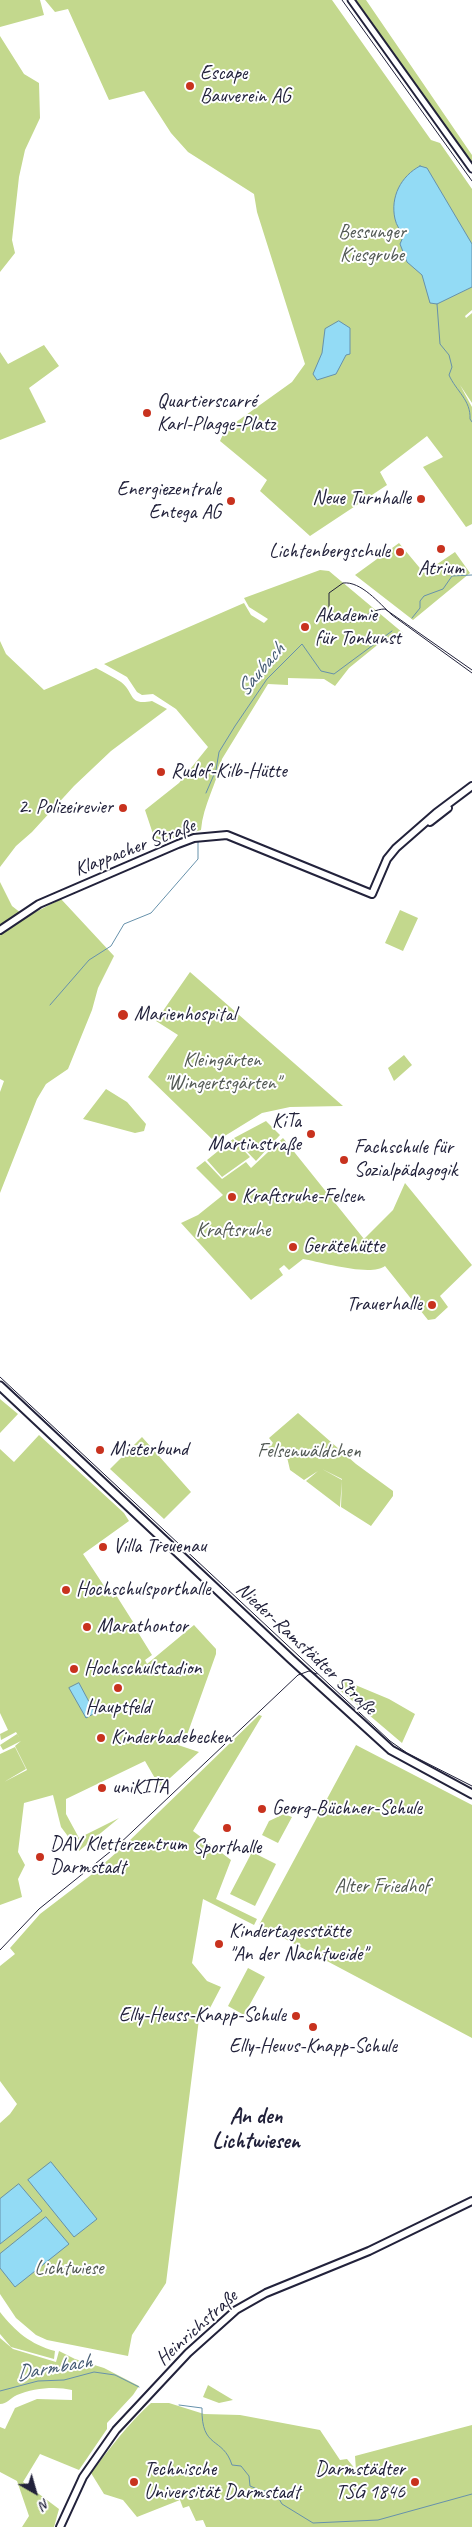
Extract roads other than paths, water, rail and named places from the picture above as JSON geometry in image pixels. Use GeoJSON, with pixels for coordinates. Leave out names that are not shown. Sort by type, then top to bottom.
{"type":"FeatureCollection","features":[{"type":"Feature","properties":{"kind":"main road","name":"Klappacher Straße"},"geometry":{"type":"LineString","coordinates":[[0,930],[38,904],[178,844],[194,838],[219,834],[248,843],[372,894],[387,859],[396,848],[426,823],[438,818],[472,786]]}},
{"type":"Feature","properties":{"kind":"main road","name":"Nieder-Ramstädter Straße"},"geometry":{"type":"LineString","coordinates":[[0,1386],[290,1659],[391,1750],[472,1794]]}},
{"type":"Feature","properties":{"kind":"main road","name":"Heinrichstraße"},"geometry":{"type":"LineString","coordinates":[[60,2527],[83,2477],[116,2430],[188,2353],[236,2310],[266,2292],[369,2251],[472,2201]]}},
{"type":"Feature","properties":{"kind":"street"},"geometry":{"type":"LineString","coordinates":[[351,0],[472,169]]}},
{"type":"Feature","properties":{"kind":"water"},"geometry":{"type":"Polygon","coordinates":[[[420,166],[427,168],[472,244],[472,287],[437,304],[430,303],[422,275],[407,262],[400,244],[403,237],[394,211],[396,195],[402,181],[420,166]]]}},
{"type":"Feature","properties":{"kind":"water"},"geometry":{"type":"Polygon","coordinates":[[[339,321],[350,328],[350,354],[346,355],[336,374],[317,380],[313,374],[322,353],[325,329],[339,321]]]}},
{"type":"Feature","properties":{"kind":"water"},"geometry":{"type":"Polygon","coordinates":[[[79,1683],[95,1713],[86,1718],[69,1688],[79,1683]]]}},
{"type":"Feature","properties":{"kind":"water"},"geometry":{"type":"Polygon","coordinates":[[[51,2162],[97,2219],[74,2237],[28,2180],[51,2162]]]}},
{"type":"Feature","properties":{"kind":"water"},"geometry":{"type":"Polygon","coordinates":[[[19,2184],[42,2211],[0,2244],[0,2199],[19,2184]]]}},
{"type":"Feature","properties":{"kind":"water"},"geometry":{"type":"Polygon","coordinates":[[[46,2217],[69,2244],[15,2287],[0,2268],[0,2254],[46,2217]]]}},
{"type":"Feature","properties":{"kind":"waterway","name":"Saubach"},"geometry":{"type":"LineString","coordinates":[[437,304],[440,344],[449,355],[452,367],[449,375],[466,401],[472,422]]}},
{"type":"Feature","properties":{"kind":"waterway","name":"Saubach"},"geometry":{"type":"LineString","coordinates":[[412,618],[420,608],[420,601],[424,596],[443,589],[452,576],[472,575]]}},
{"type":"Feature","properties":{"kind":"waterway","name":"Saubach"},"geometry":{"type":"LineString","coordinates":[[206,793],[216,770],[219,752],[235,726],[267,679],[302,644],[321,671],[334,674],[392,631]]}},
{"type":"Feature","properties":{"kind":"waterway","name":"Saubach"},"geometry":{"type":"LineString","coordinates":[[50,1005],[89,960],[111,946],[124,924],[151,913],[198,859],[198,842]]}},
{"type":"Feature","properties":{"kind":"waterway","name":"Darmbach"},"geometry":{"type":"LineString","coordinates":[[0,2391],[38,2381],[64,2380],[94,2372],[115,2375],[139,2387]]}},
{"type":"Feature","properties":{"kind":"waterway","name":"Darmbach"},"geometry":{"type":"LineString","coordinates":[[179,2405],[202,2408],[205,2431],[228,2456],[232,2465],[241,2466],[249,2476],[250,2486],[262,2491],[274,2490],[282,2504],[313,2523],[378,2520],[472,2494]]}},
{"type":"Feature","properties":{"kind":"tram line"},"geometry":{"type":"LineString","coordinates":[[342,0],[472,181]]}},
{"type":"Feature","properties":{"kind":"tram line"},"geometry":{"type":"LineString","coordinates":[[472,670],[385,609],[351,622],[339,620],[329,607],[329,593],[343,583],[356,585],[376,599],[381,605],[387,610],[392,615],[472,673]]}},
{"type":"Feature","properties":{"kind":"tram line"},"geometry":{"type":"LineString","coordinates":[[0,1377],[390,1741],[407,1753],[472,1786]]}},
{"type":"Feature","properties":{"kind":"tram line"},"geometry":{"type":"LineString","coordinates":[[0,1950],[39,1909],[116,1847],[298,1675],[309,1671],[317,1674]]}},
{"type":"Feature","properties":{"kind":"place","name":"Escape Bauverein AG"},"geometry":{"type":"Point","coordinates":[190,86]}},
{"type":"Feature","properties":{"kind":"place","name":"Quartierscarré Karl-Plagge-Platz"},"geometry":{"type":"Point","coordinates":[147,413]}},
{"type":"Feature","properties":{"kind":"place","name":"Neue Turnhalle"},"geometry":{"type":"Point","coordinates":[421,499]}},
{"type":"Feature","properties":{"kind":"place","name":"Energiezentrale Entega AG"},"geometry":{"type":"Point","coordinates":[231,501]}},
{"type":"Feature","properties":{"kind":"place","name":"Atrium"},"geometry":{"type":"Point","coordinates":[441,549]}},
{"type":"Feature","properties":{"kind":"place","name":"Lichtenbergschule"},"geometry":{"type":"Point","coordinates":[400,552]}},
{"type":"Feature","properties":{"kind":"place","name":"Akademie für Tonkunst"},"geometry":{"type":"Point","coordinates":[305,627]}},
{"type":"Feature","properties":{"kind":"place","name":"Rudof-Kilb-Hütte"},"geometry":{"type":"Point","coordinates":[161,772]}},
{"type":"Feature","properties":{"kind":"place","name":"2. Polizeirevier"},"geometry":{"type":"Point","coordinates":[123,808]}},
{"type":"Feature","properties":{"kind":"place","name":"Marienhospital"},"geometry":{"type":"Point","coordinates":[123,1015]}},
{"type":"Feature","properties":{"kind":"place","name":"KiTa Martinstraße"},"geometry":{"type":"Point","coordinates":[311,1134]}},
{"type":"Feature","properties":{"kind":"place","name":"Fachschule für Sozialpädagogik"},"geometry":{"type":"Point","coordinates":[344,1160]}},
{"type":"Feature","properties":{"kind":"place","name":"Kraftsruhe-Felsen"},"geometry":{"type":"Point","coordinates":[232,1197]}},
{"type":"Feature","properties":{"kind":"place","name":"Gerätehütte"},"geometry":{"type":"Point","coordinates":[293,1247]}},
{"type":"Feature","properties":{"kind":"place","name":"Trauerhalle"},"geometry":{"type":"Point","coordinates":[432,1305]}},
{"type":"Feature","properties":{"kind":"place","name":"Mieterbund"},"geometry":{"type":"Point","coordinates":[100,1450]}},
{"type":"Feature","properties":{"kind":"place","name":"Villa Treuenau"},"geometry":{"type":"Point","coordinates":[103,1547]}},
{"type":"Feature","properties":{"kind":"place","name":"Hochschulsporthalle"},"geometry":{"type":"Point","coordinates":[66,1590]}},
{"type":"Feature","properties":{"kind":"place","name":"Marathontor"},"geometry":{"type":"Point","coordinates":[87,1627]}},
{"type":"Feature","properties":{"kind":"place","name":"Hochschulstadion"},"geometry":{"type":"Point","coordinates":[74,1669]}},
{"type":"Feature","properties":{"kind":"place","name":"Hauptfeld"},"geometry":{"type":"Point","coordinates":[118,1688]}},
{"type":"Feature","properties":{"kind":"place","name":"Kinderbadebecken"},"geometry":{"type":"Point","coordinates":[101,1738]}},
{"type":"Feature","properties":{"kind":"place","name":"uniKITA"},"geometry":{"type":"Point","coordinates":[102,1788]}},
{"type":"Feature","properties":{"kind":"place","name":"Georg-Büchner-Schule"},"geometry":{"type":"Point","coordinates":[262,1809]}},
{"type":"Feature","properties":{"kind":"place","name":"Sporthalle"},"geometry":{"type":"Point","coordinates":[227,1828]}},
{"type":"Feature","properties":{"kind":"place","name":"DAV Kletterzentrum Darmstadt"},"geometry":{"type":"Point","coordinates":[40,1857]}},
{"type":"Feature","properties":{"kind":"place","name":"Kindertagesstätte \"An der Nachtweide\""},"geometry":{"type":"Point","coordinates":[219,1944]}},
{"type":"Feature","properties":{"kind":"place","name":"Elly-Heuss-Knapp-Schule"},"geometry":{"type":"Point","coordinates":[296,2016]}},
{"type":"Feature","properties":{"kind":"place","name":"Elly-Heuus-Knapp-Schule"},"geometry":{"type":"Point","coordinates":[313,2027]}},
{"type":"Feature","properties":{"kind":"place","name":"Technische Universität Darmstadt"},"geometry":{"type":"Point","coordinates":[134,2482]}},
{"type":"Feature","properties":{"kind":"place","name":"Darmstädter TSG 1846"},"geometry":{"type":"Point","coordinates":[415,2482]}},
{"type":"Feature","properties":{"kind":"district","name":"An den Lichtwiesen"},"geometry":{"type":"Point","coordinates":[256,2130]}},
{"type":"Feature","properties":{"kind":"park label","name":"Bessunger Kiesgrube"},"geometry":{"type":"Point","coordinates":[372,244]}},
{"type":"Feature","properties":{"kind":"park label","name":"Kleingärten \"Wingertsgärten\""},"geometry":{"type":"Point","coordinates":[222,1072]}},
{"type":"Feature","properties":{"kind":"park label","name":"Kraftsruhe"},"geometry":{"type":"Point","coordinates":[233,1231]}},
{"type":"Feature","properties":{"kind":"park label","name":"Felsenwäldchen"},"geometry":{"type":"Point","coordinates":[309,1452]}},
{"type":"Feature","properties":{"kind":"park label","name":"Alter Friedhof"},"geometry":{"type":"Point","coordinates":[382,1887]}},
{"type":"Feature","properties":{"kind":"park label","name":"Lichtwiese"},"geometry":{"type":"Point","coordinates":[69,2269]}}]}
